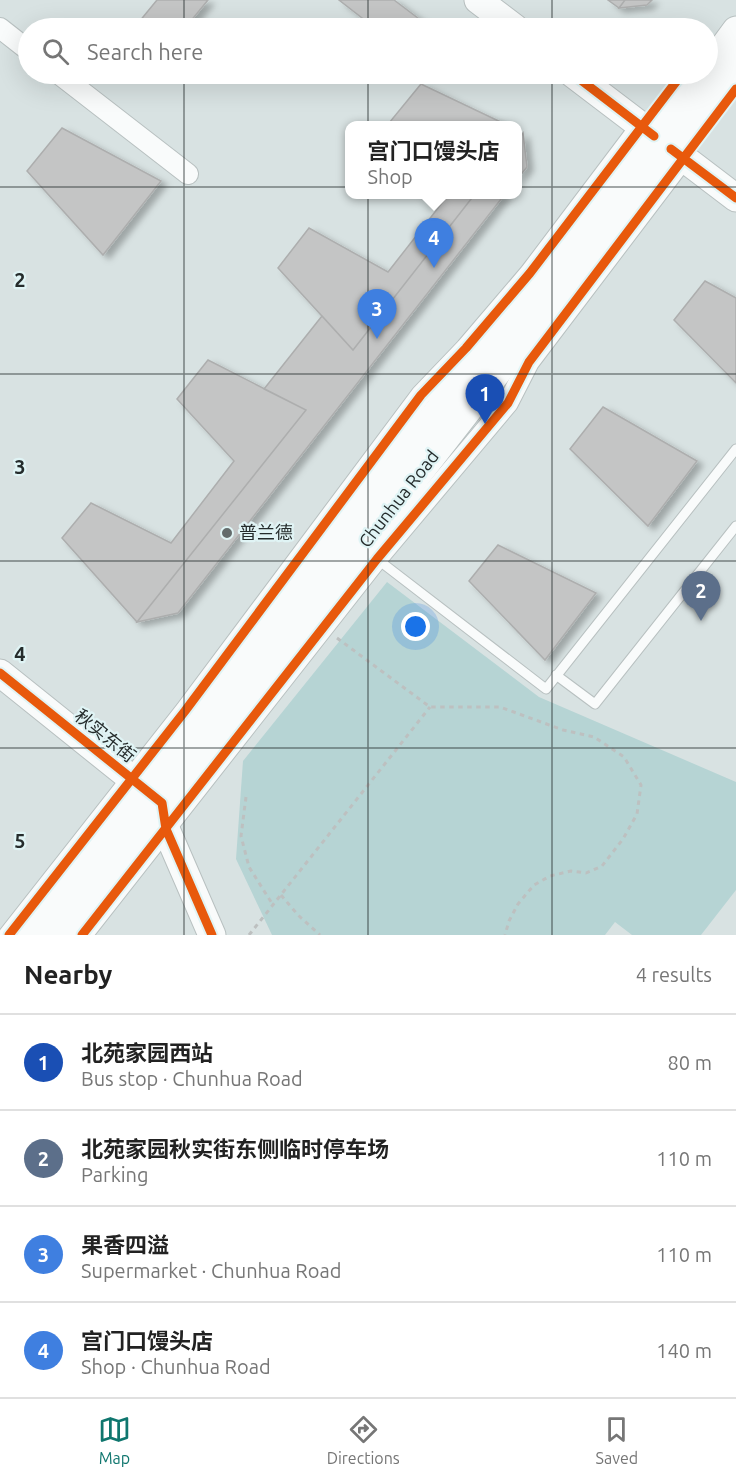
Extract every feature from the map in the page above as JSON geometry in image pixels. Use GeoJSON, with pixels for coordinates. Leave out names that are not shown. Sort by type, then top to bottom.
{"type":"FeatureCollection","features":[{"type":"Feature","properties":{"kind":"street"},"geometry":{"type":"LineString","coordinates":[[478,0],[502,18]]}},
{"type":"Feature","properties":{"kind":"street"},"geometry":{"type":"LineString","coordinates":[[0,28],[18,42]]}},
{"type":"Feature","properties":{"kind":"street"},"geometry":{"type":"LineString","coordinates":[[718,54],[736,30]]}},
{"type":"Feature","properties":{"kind":"street","name":"Chunhua Road"},"geometry":{"type":"LineString","coordinates":[[718,81],[736,61]]}},
{"type":"Feature","properties":{"kind":"street"},"geometry":{"type":"LineString","coordinates":[[72,84],[188,174]]}},
{"type":"Feature","properties":{"kind":"street"},"geometry":{"type":"LineString","coordinates":[[586,84],[736,198]]}},
{"type":"Feature","properties":{"kind":"street","name":"Chunhua Road"},"geometry":{"type":"LineString","coordinates":[[662,142],[697,84]]}},
{"type":"Feature","properties":{"kind":"street","name":"Chunhua Road"},"geometry":{"type":"LineString","coordinates":[[59,935],[151,800],[408,449],[662,142],[715,84]]}},
{"type":"Feature","properties":{"kind":"street"},"geometry":{"type":"LineString","coordinates":[[9,935],[151,800],[323,628],[508,403],[529,362],[662,142]]}},
{"type":"Feature","properties":{"kind":"street","name":"秋实东街"},"geometry":{"type":"LineString","coordinates":[[0,673],[151,800],[212,935]]}},
{"type":"Feature","properties":{"kind":"street"},"geometry":{"type":"LineString","coordinates":[[82,935],[151,800]]}},
{"type":"Feature","properties":{"kind":"street","name":"Chunhua Road"},"geometry":{"type":"LineString","coordinates":[[32,935],[96,854],[151,800]]}},
{"type":"Feature","properties":{"kind":"lane"},"geometry":{"type":"LineString","coordinates":[[378,559],[546,688],[736,449]]}},
{"type":"Feature","properties":{"kind":"lane"},"geometry":{"type":"LineString","coordinates":[[556,675],[595,704],[736,526]]}},
{"type":"Feature","properties":{"kind":"path"},"geometry":{"type":"LineString","coordinates":[[323,628],[430,707],[500,707],[563,730],[594,736],[624,757],[641,785],[637,814],[623,839],[602,866],[586,873],[571,871],[550,876],[534,885],[518,904],[505,935]]}},
{"type":"Feature","properties":{"kind":"path"},"geometry":{"type":"LineString","coordinates":[[249,935],[430,707]]}},
{"type":"Feature","properties":{"kind":"path"},"geometry":{"type":"LineString","coordinates":[[246,797],[241,837],[249,867],[273,905]]}},
{"type":"Feature","properties":{"kind":"path"},"geometry":{"type":"LineString","coordinates":[[281,895],[320,935]]}},
{"type":"Feature","properties":{"kind":"shaded area"},"geometry":{"type":"Polygon","coordinates":[[[387,582],[539,697],[736,782],[736,890],[701,935],[632,935],[615,922],[605,935],[272,935],[236,859],[243,761],[387,582]]]}},
{"type":"Feature","properties":{"kind":"building"},"geometry":{"type":"Polygon","coordinates":[[[157,0],[208,0],[193,18],[142,18],[157,0]]]}},
{"type":"Feature","properties":{"kind":"building"},"geometry":{"type":"Polygon","coordinates":[[[339,0],[394,0],[418,18],[362,18],[339,0]]]}},
{"type":"Feature","properties":{"kind":"building"},"geometry":{"type":"Polygon","coordinates":[[[608,0],[625,0],[619,8],[608,0]]]}},
{"type":"Feature","properties":{"kind":"building"},"geometry":{"type":"Polygon","coordinates":[[[625,0],[652,0],[647,5],[619,8],[625,0]]]}},
{"type":"Feature","properties":{"kind":"building"},"geometry":{"type":"Polygon","coordinates":[[[421,84],[499,121],[391,121],[421,84]]]}},
{"type":"Feature","properties":{"kind":"building"},"geometry":{"type":"Polygon","coordinates":[[[62,128],[161,181],[103,255],[27,171],[62,128]]]}},
{"type":"Feature","properties":{"kind":"building"},"geometry":{"type":"Polygon","coordinates":[[[522,134],[527,167],[522,173],[522,134]]]}},
{"type":"Feature","properties":{"kind":"building"},"geometry":{"type":"Polygon","coordinates":[[[445,199],[471,199],[353,350],[278,268],[309,228],[388,272],[445,199]]]}},
{"type":"Feature","properties":{"kind":"building"},"geometry":{"type":"Polygon","coordinates":[[[471,199],[501,199],[178,613],[137,622],[306,410],[264,389],[322,316],[353,350],[471,199]]]}},
{"type":"Feature","properties":{"kind":"building"},"geometry":{"type":"Polygon","coordinates":[[[705,281],[736,298],[736,383],[674,320],[705,281]]]}},
{"type":"Feature","properties":{"kind":"building"},"geometry":{"type":"Polygon","coordinates":[[[208,360],[306,410],[137,622],[62,538],[91,503],[171,543],[234,461],[177,399],[208,360]]]}},
{"type":"Feature","properties":{"kind":"building"},"geometry":{"type":"Polygon","coordinates":[[[603,407],[697,461],[648,526],[570,449],[603,407]]]}},
{"type":"Feature","properties":{"kind":"building"},"geometry":{"type":"Polygon","coordinates":[[[498,545],[596,593],[545,660],[469,581],[498,545]]]}},
{"type":"Feature","properties":{"kind":"cycle path"},"geometry":{"type":"LineString","coordinates":[[586,84],[654,136]]}},
{"type":"Feature","properties":{"kind":"cycle path"},"geometry":{"type":"LineString","coordinates":[[9,935],[185,711],[421,395],[466,348],[530,273],[674,84]]}},
{"type":"Feature","properties":{"kind":"cycle path"},"geometry":{"type":"LineString","coordinates":[[82,935],[377,559],[508,403],[529,362],[736,89]]}},
{"type":"Feature","properties":{"kind":"cycle path"},"geometry":{"type":"LineString","coordinates":[[671,149],[736,198]]}},
{"type":"Feature","properties":{"kind":"cycle path"},"geometry":{"type":"LineString","coordinates":[[0,673],[162,803],[166,829],[212,935]]}},
{"type":"Feature","properties":{"kind":"place","name":"宫门口馒头店"},"geometry":{"type":"Point","coordinates":[434,268]}},
{"type":"Feature","properties":{"kind":"place","name":"果香四溢"},"geometry":{"type":"Point","coordinates":[377,339]}},
{"type":"Feature","properties":{"kind":"place","name":"北苑家园西站"},"geometry":{"type":"Point","coordinates":[485,424]}},
{"type":"Feature","properties":{"kind":"place","name":"普兰德"},"geometry":{"type":"Point","coordinates":[227,533]}},
{"type":"Feature","properties":{"kind":"place","name":"北苑家园秋实街东侧临时停车场"},"geometry":{"type":"Point","coordinates":[701,621]}}]}
